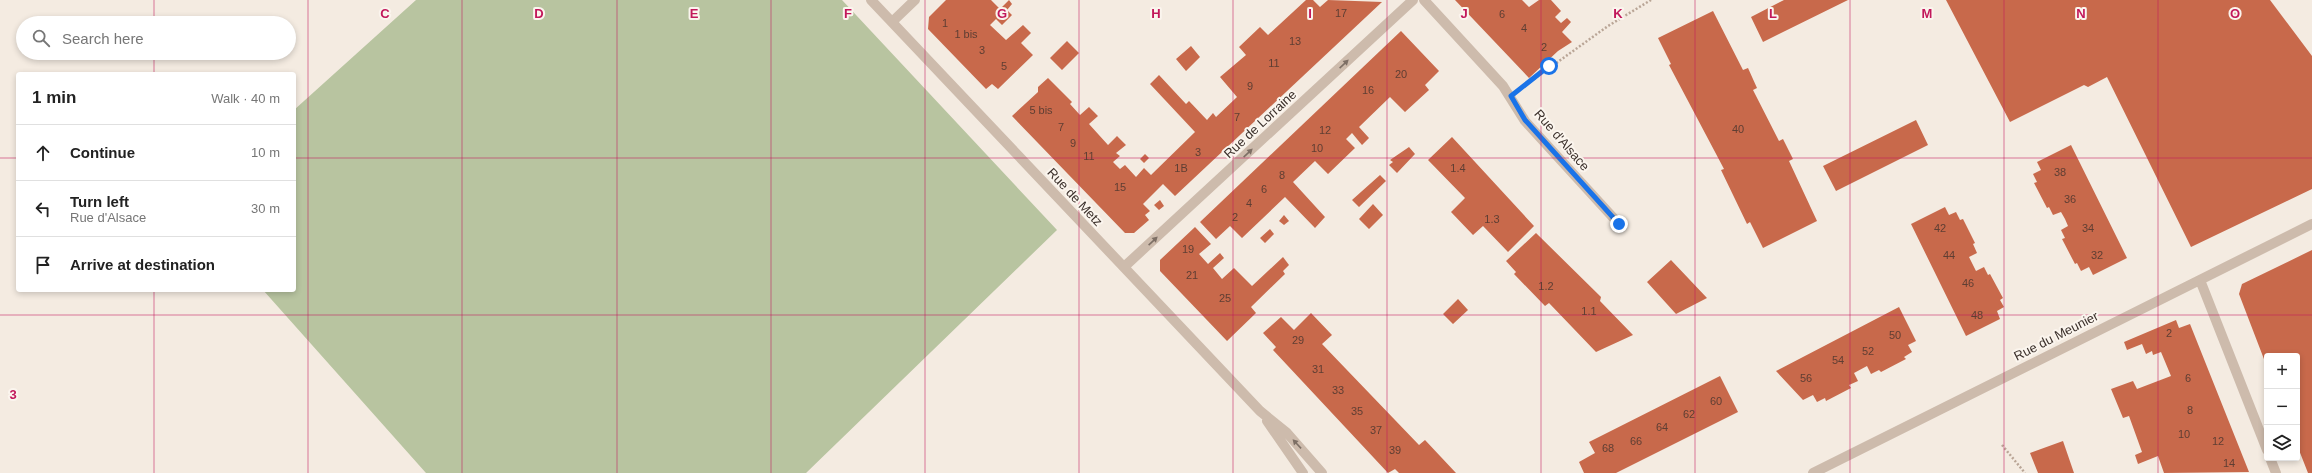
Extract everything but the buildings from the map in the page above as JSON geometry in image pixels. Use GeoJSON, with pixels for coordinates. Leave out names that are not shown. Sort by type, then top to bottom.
{"type":"FeatureCollection","features":[{"type":"Feature","properties":{"kind":"street","name":"Rue de Metz"},"geometry":{"type":"LineString","coordinates":[[871,0],[1260,411],[1287,433],[1322,473]]}},
{"type":"Feature","properties":{"kind":"street"},"geometry":{"type":"LineString","coordinates":[[892,22],[915,0]]}},
{"type":"Feature","properties":{"kind":"street","name":"Rue de Lorraine"},"geometry":{"type":"LineString","coordinates":[[1124,267],[1413,0]]}},
{"type":"Feature","properties":{"kind":"street","name":"Rue d'Alsace"},"geometry":{"type":"LineString","coordinates":[[1424,0],[1511,96],[1525,120],[1619,224]]}},
{"type":"Feature","properties":{"kind":"street","name":"Rue du Meunier"},"geometry":{"type":"LineString","coordinates":[[1813,473],[2312,224]]}},
{"type":"Feature","properties":{"kind":"street"},"geometry":{"type":"LineString","coordinates":[[2200,280],[2264,442]]}},
{"type":"Feature","properties":{"kind":"street","name":"Rue de Metz"},"geometry":{"type":"LineString","coordinates":[[1260,411],[1303,473]]}},
{"type":"Feature","properties":{"kind":"street"},"geometry":{"type":"LineString","coordinates":[[2271,461],[2276,473]]}},
{"type":"Feature","properties":{"kind":"path"},"geometry":{"type":"LineString","coordinates":[[1511,96],[1572,50],[1651,0]]}},
{"type":"Feature","properties":{"kind":"path"},"geometry":{"type":"LineString","coordinates":[[2002,445],[2025,473]]}},
{"type":"Feature","properties":{"kind":"green space"},"geometry":{"type":"Polygon","coordinates":[[[416,0],[842,0],[1057,230],[806,473],[426,473],[265,292],[296,292],[296,108],[416,0]]]}},
{"type":"Feature","properties":{"kind":"route"},"geometry":{"type":"LineString","coordinates":[[1549,66],[1511,96],[1525,120],[1619,224]]}}]}
